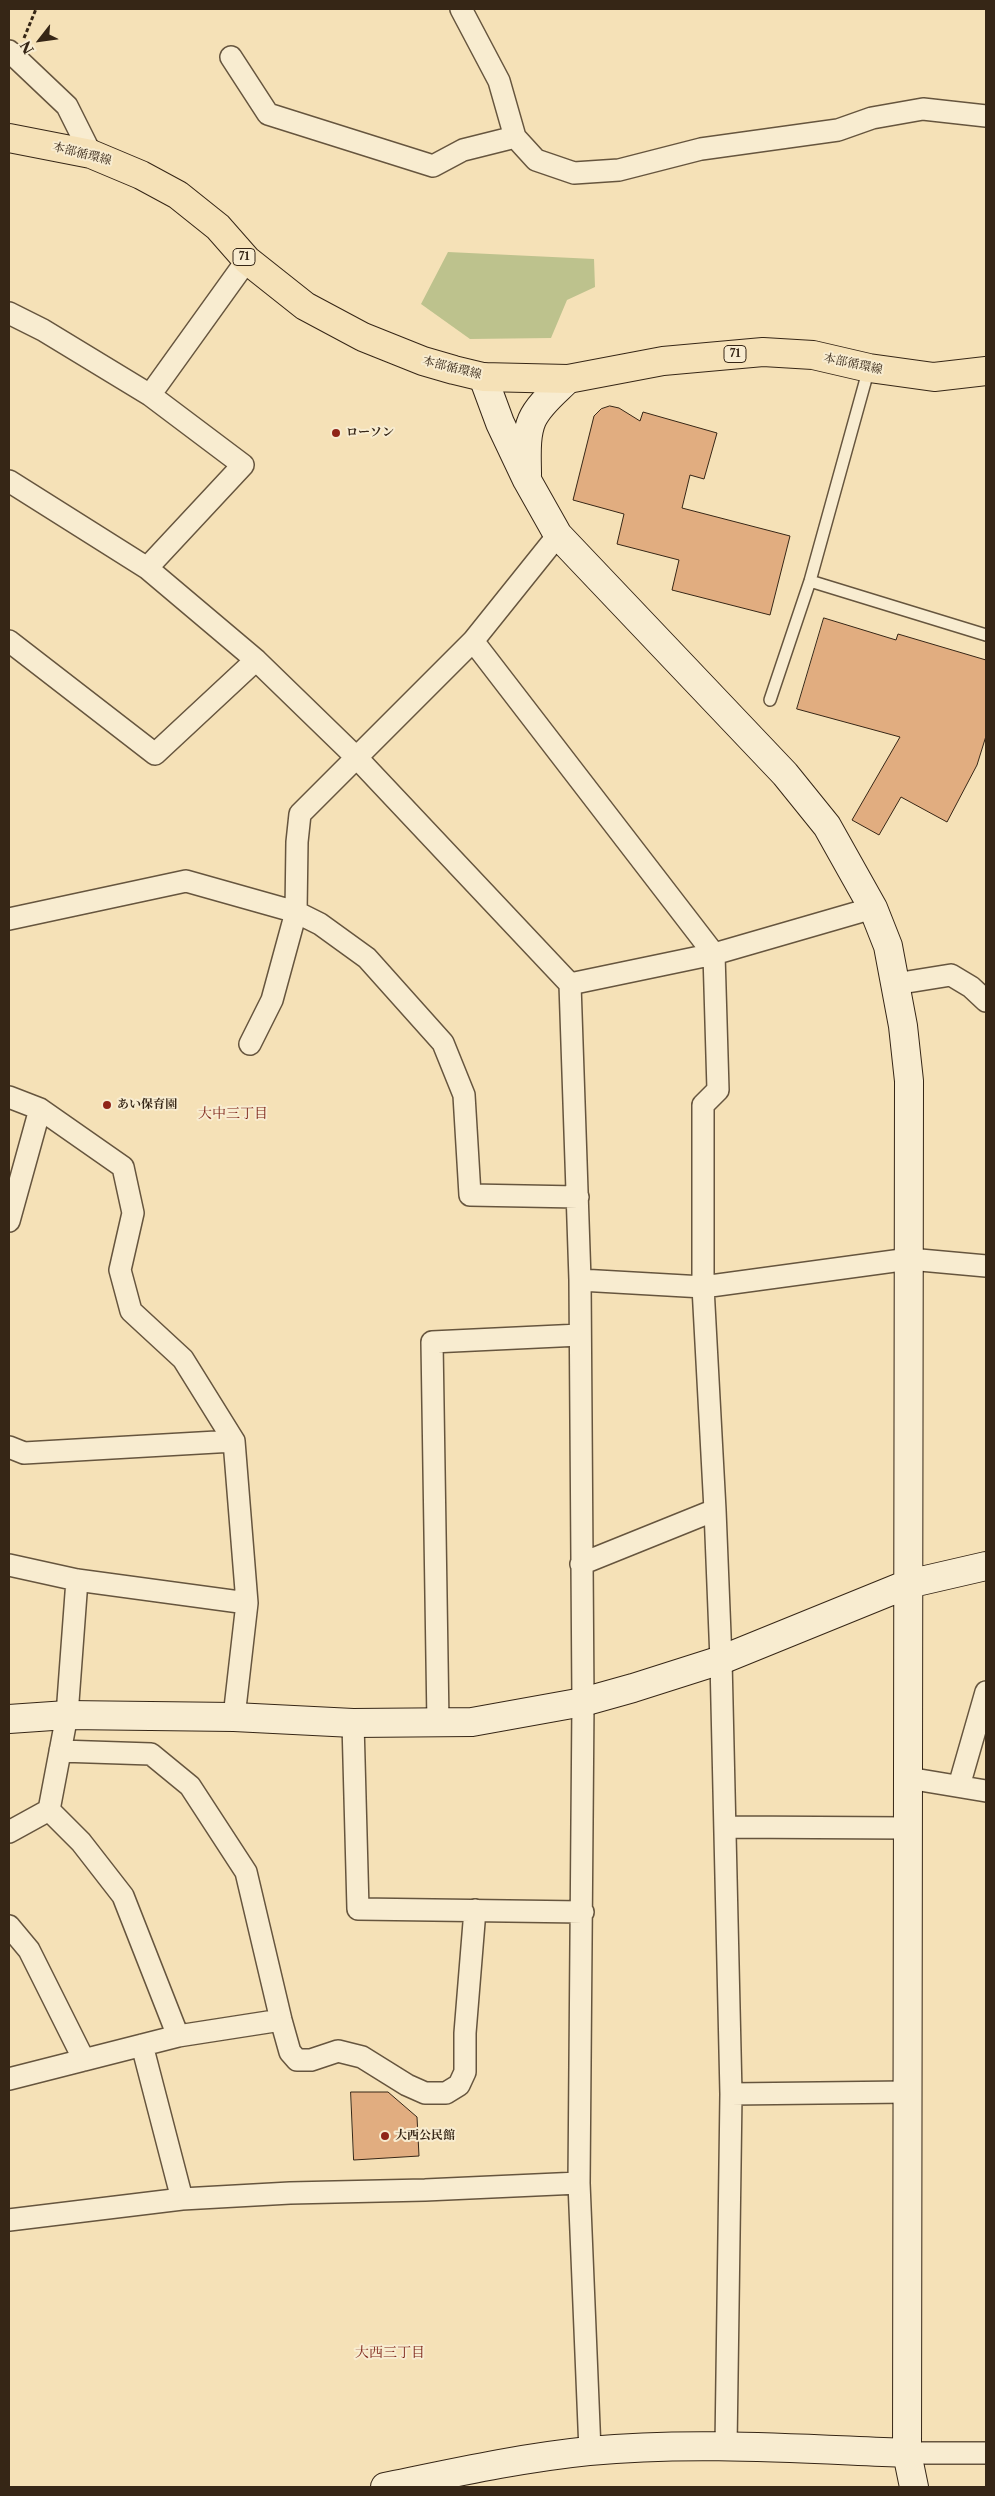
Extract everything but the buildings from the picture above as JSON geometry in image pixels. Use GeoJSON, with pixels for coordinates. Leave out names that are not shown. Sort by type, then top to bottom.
{"type":"FeatureCollection","features":[{"type":"Feature","properties":{"kind":"main road","name":"本部循環線"},"geometry":{"type":"LineString","coordinates":[[9,138],[91,154],[112,161],[178,195],[218,227],[247,260],[305,306],[363,337],[423,362],[483,377],[568,379],[663,361],[763,352],[813,355],[869,368],[934,377],[986,371]]}},
{"type":"Feature","properties":{"kind":"street"},"geometry":{"type":"LineString","coordinates":[[461,9],[499,81],[514,137],[536,160],[574,173],[619,170],[701,149],[838,130],[872,118],[923,109],[986,116]]}},
{"type":"Feature","properties":{"kind":"street"},"geometry":{"type":"LineString","coordinates":[[12,54],[67,106],[91,154]]}},
{"type":"Feature","properties":{"kind":"street"},"geometry":{"type":"LineString","coordinates":[[231,57],[268,114],[433,166],[463,150],[514,137]]}},
{"type":"Feature","properties":{"kind":"street"},"geometry":{"type":"LineString","coordinates":[[150,395],[247,260]]}},
{"type":"Feature","properties":{"kind":"street"},"geometry":{"type":"LineString","coordinates":[[9,313],[43,330],[150,395],[243,465],[147,568]]}},
{"type":"Feature","properties":{"kind":"street"},"geometry":{"type":"LineString","coordinates":[[483,377],[500,423],[527,480],[539,505],[558,535],[785,774],[827,826],[874,908],[888,946],[909,1081],[907,2453],[914,2487]]}},
{"type":"Feature","properties":{"kind":"street"},"geometry":{"type":"LineString","coordinates":[[527,480],[527,446],[532,420],[545,401],[568,379]]}},
{"type":"Feature","properties":{"kind":"street"},"geometry":{"type":"LineString","coordinates":[[9,480],[147,568],[256,660],[358,759],[570,984],[580,1280],[583,1912],[579,2182],[590,2451]]}},
{"type":"Feature","properties":{"kind":"street"},"geometry":{"type":"LineString","coordinates":[[250,1044],[272,1000],[296,912],[297,842],[300,814],[358,759],[473,641],[558,535]]}},
{"type":"Feature","properties":{"kind":"street"},"geometry":{"type":"LineString","coordinates":[[9,641],[156,754],[256,660]]}},
{"type":"Feature","properties":{"kind":"street"},"geometry":{"type":"LineString","coordinates":[[473,641],[714,954],[718,1090],[702,1105],[703,1287],[721,1660],[731,2094],[726,2446]]}},
{"type":"Feature","properties":{"kind":"street"},"geometry":{"type":"LineString","coordinates":[[9,919],[186,881],[296,912],[320,924],[368,958],[442,1043],[464,1095],[470,1195],[578,1197]]}},
{"type":"Feature","properties":{"kind":"street"},"geometry":{"type":"LineString","coordinates":[[570,984],[714,954],[874,908]]}},
{"type":"Feature","properties":{"kind":"street"},"geometry":{"type":"LineString","coordinates":[[895,984],[951,975],[971,987],[986,1001]]}},
{"type":"Feature","properties":{"kind":"street"},"geometry":{"type":"LineString","coordinates":[[9,1098],[40,1109],[123,1167],[133,1213],[120,1270],[131,1311],[183,1359],[234,1441],[246,1603],[234,1717]]}},
{"type":"Feature","properties":{"kind":"street"},"geometry":{"type":"LineString","coordinates":[[9,1221],[40,1109]]}},
{"type":"Feature","properties":{"kind":"street"},"geometry":{"type":"LineString","coordinates":[[580,1280],[703,1287],[909,1259],[986,1266]]}},
{"type":"Feature","properties":{"kind":"street"},"geometry":{"type":"LineString","coordinates":[[438,1723],[432,1342],[580,1336]]}},
{"type":"Feature","properties":{"kind":"street"},"geometry":{"type":"LineString","coordinates":[[9,1447],[24,1453],[234,1441]]}},
{"type":"Feature","properties":{"kind":"street"},"geometry":{"type":"LineString","coordinates":[[581,1564],[715,1510]]}},
{"type":"Feature","properties":{"kind":"street"},"geometry":{"type":"LineString","coordinates":[[9,1565],[76,1580],[246,1603]]}},
{"type":"Feature","properties":{"kind":"street"},"geometry":{"type":"LineString","coordinates":[[9,1719],[67,1715],[234,1717],[353,1723],[472,1722],[583,1702],[721,1660],[908,1584],[986,1566]]}},
{"type":"Feature","properties":{"kind":"street"},"geometry":{"type":"LineString","coordinates":[[49,1810],[67,1715],[76,1580]]}},
{"type":"Feature","properties":{"kind":"street"},"geometry":{"type":"LineString","coordinates":[[959,1786],[986,1692]]}},
{"type":"Feature","properties":{"kind":"street"},"geometry":{"type":"LineString","coordinates":[[353,1723],[358,1909],[583,1912]]}},
{"type":"Feature","properties":{"kind":"street"},"geometry":{"type":"LineString","coordinates":[[60,1751],[151,1754],[190,1786],[246,1872],[281,2020],[290,2052],[297,2060],[311,2060],[338,2051],[362,2057],[407,2085],[425,2093],[446,2093],[459,2085],[465,2072],[465,2033],[475,1910]]}},
{"type":"Feature","properties":{"kind":"street"},"geometry":{"type":"LineString","coordinates":[[908,1778],[986,1791]]}},
{"type":"Feature","properties":{"kind":"street"},"geometry":{"type":"LineString","coordinates":[[9,1832],[49,1810]]}},
{"type":"Feature","properties":{"kind":"street"},"geometry":{"type":"LineString","coordinates":[[49,1810],[81,1842],[123,1896],[178,2036]]}},
{"type":"Feature","properties":{"kind":"street"},"geometry":{"type":"LineString","coordinates":[[725,1827],[908,1828]]}},
{"type":"Feature","properties":{"kind":"street"},"geometry":{"type":"LineString","coordinates":[[9,1926],[29,1950],[84,2060]]}},
{"type":"Feature","properties":{"kind":"street"},"geometry":{"type":"LineString","coordinates":[[9,2079],[178,2036],[281,2020]]}},
{"type":"Feature","properties":{"kind":"street"},"geometry":{"type":"LineString","coordinates":[[142,2045],[182,2199]]}},
{"type":"Feature","properties":{"kind":"street"},"geometry":{"type":"LineString","coordinates":[[731,2094],[908,2092]]}},
{"type":"Feature","properties":{"kind":"street"},"geometry":{"type":"LineString","coordinates":[[9,2220],[182,2199],[579,2182]]}},
{"type":"Feature","properties":{"kind":"street"},"geometry":{"type":"LineString","coordinates":[[385,2487],[496,2463],[590,2451],[726,2446],[907,2453],[986,2453]]}},
{"type":"Feature","properties":{"kind":"lane"},"geometry":{"type":"LineString","coordinates":[[770,700],[810,581],[869,368]]}},
{"type":"Feature","properties":{"kind":"lane"},"geometry":{"type":"LineString","coordinates":[[810,581],[986,635]]}},
{"type":"Feature","properties":{"kind":"path"},"geometry":{"type":"LineString","coordinates":[[12,54],[36,9]]}},
{"type":"Feature","properties":{"kind":"green space"},"geometry":{"type":"Polygon","coordinates":[[[448,252],[594,259],[595,287],[567,300],[551,338],[470,339],[421,304],[448,252]]]}},
{"type":"Feature","properties":{"kind":"place","name":"ローソン"},"geometry":{"type":"Point","coordinates":[336,433]}},
{"type":"Feature","properties":{"kind":"place","name":"あい保育園"},"geometry":{"type":"Point","coordinates":[107,1105]}},
{"type":"Feature","properties":{"kind":"place","name":"大西公民館"},"geometry":{"type":"Point","coordinates":[385,2136]}},
{"type":"Feature","properties":{"kind":"district","name":"大中三丁目"},"geometry":{"type":"Point","coordinates":[233,1114]}},
{"type":"Feature","properties":{"kind":"district","name":"大西三丁目"},"geometry":{"type":"Point","coordinates":[390,2353]}}]}
